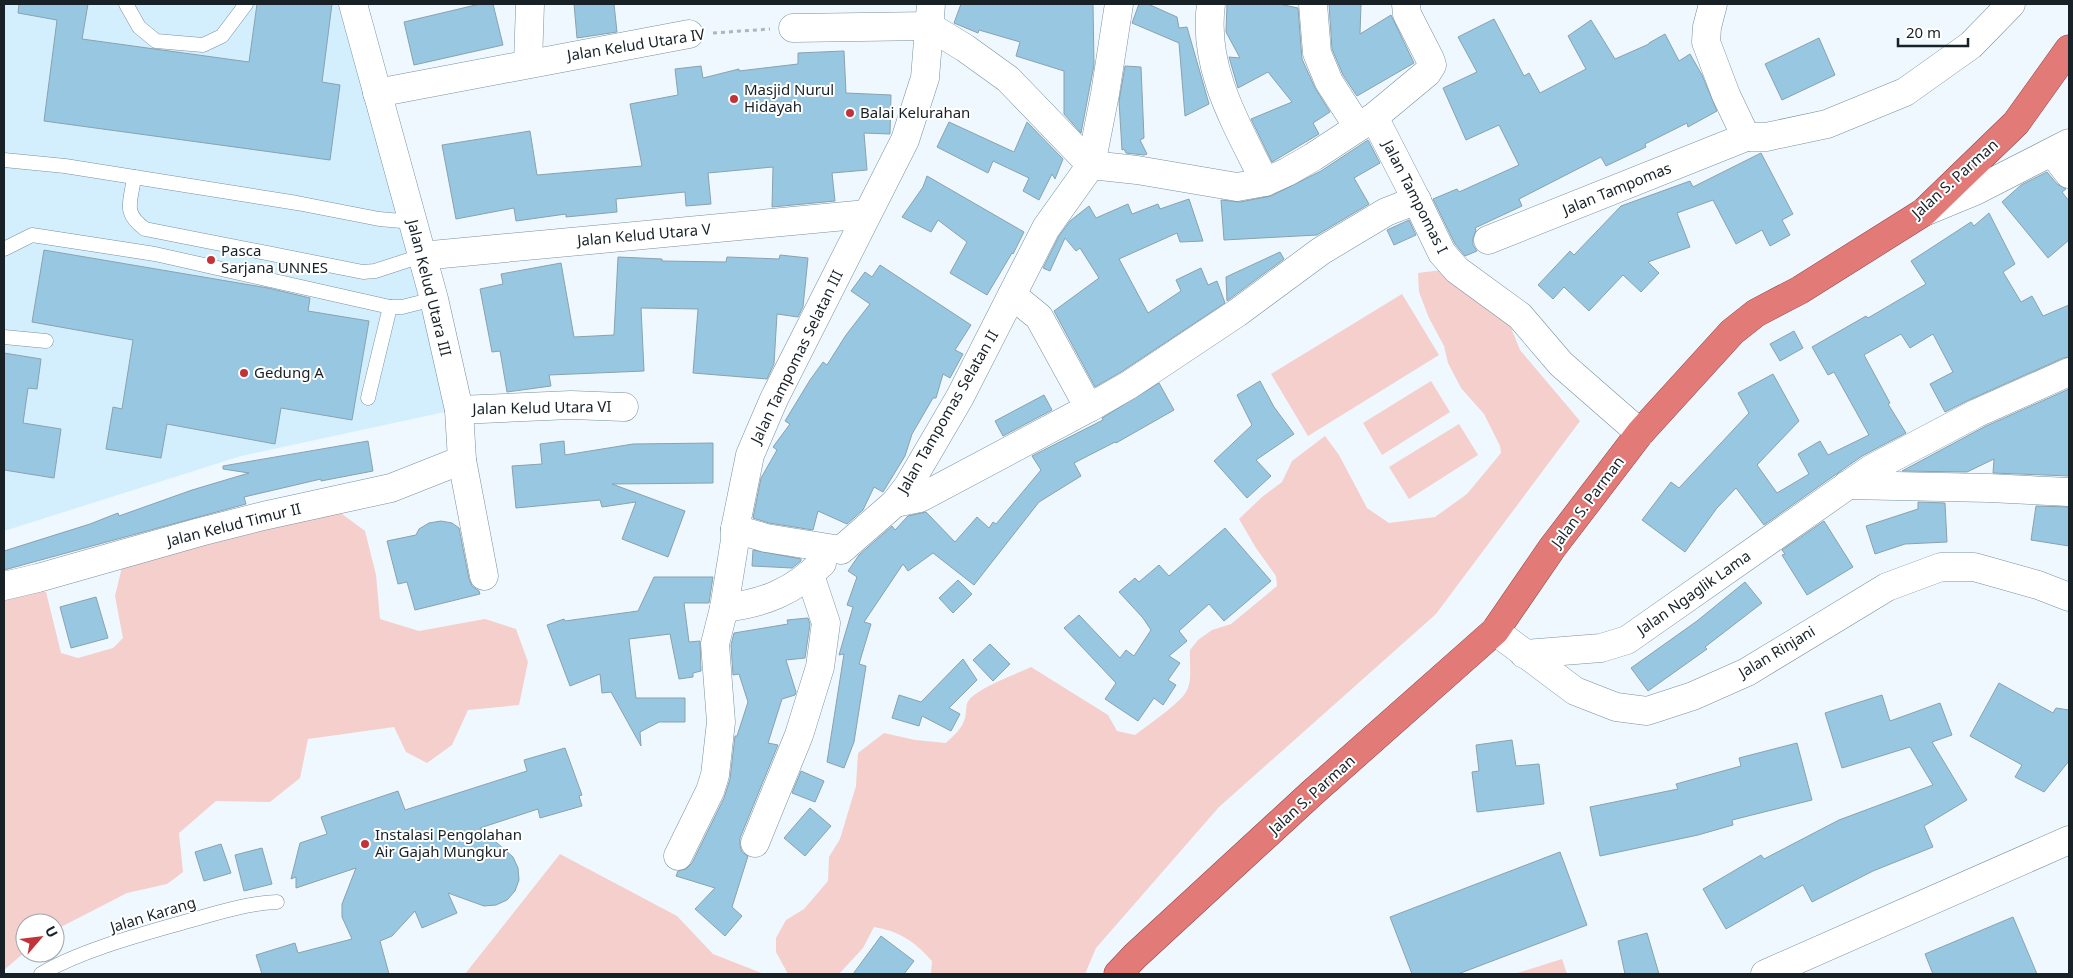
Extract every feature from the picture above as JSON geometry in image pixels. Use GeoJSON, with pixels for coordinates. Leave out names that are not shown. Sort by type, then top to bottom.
{"type":"FeatureCollection","features":[{"type":"Feature","properties":{"kind":"highway","name":"Jalan S. Parman"},"geometry":{"type":"LineString","coordinates":[[1118,974],[1312,793],[1495,631],[1552,548],[1640,433],[1732,332],[1756,313],[1800,290],[1924,212],[2016,123],[2069,49]]}},
{"type":"Feature","properties":{"kind":"street","name":"Jalan Kelud Utara III"},"geometry":{"type":"LineString","coordinates":[[354,4],[421,256],[434,298],[459,410],[462,460],[484,576]]}},
{"type":"Feature","properties":{"kind":"street"},"geometry":{"type":"LineString","coordinates":[[528,64],[530,4]]}},
{"type":"Feature","properties":{"kind":"street"},"geometry":{"type":"LineString","coordinates":[[1091,165],[1105,94],[1119,4]]}},
{"type":"Feature","properties":{"kind":"street"},"geometry":{"type":"LineString","coordinates":[[1210,4],[1211,51],[1216,76],[1221,92],[1265,182]]}},
{"type":"Feature","properties":{"kind":"street","name":"Jalan Tampomas I"},"geometry":{"type":"LineString","coordinates":[[1313,4],[1317,53],[1329,82],[1366,122],[1417,200],[1442,253],[1457,270],[1520,316],[1561,364],[1640,433]]}},
{"type":"Feature","properties":{"kind":"street"},"geometry":{"type":"LineString","coordinates":[[793,28],[930,15],[965,48],[1008,80],[1091,165],[1137,170],[1237,187],[1265,182],[1296,167],[1366,122],[1427,73],[1432,65],[1407,14],[1406,4]]}},
{"type":"Feature","properties":{"kind":"street"},"geometry":{"type":"LineString","coordinates":[[1713,4],[1707,26],[1706,42],[1726,95],[1746,137]]}},
{"type":"Feature","properties":{"kind":"street","name":"Jalan Tampomas"},"geometry":{"type":"LineString","coordinates":[[1488,240],[1746,137],[1766,138],[1826,124],[1905,92],[1971,45],[2011,4]]}},
{"type":"Feature","properties":{"kind":"street","name":"Jalan Tampomas Selatan III"},"geometry":{"type":"LineString","coordinates":[[678,856],[710,791],[719,751],[721,722],[715,644],[724,608],[735,540],[735,529],[750,455],[774,399],[905,140],[926,78],[930,15]]}},
{"type":"Feature","properties":{"kind":"street","name":"Jalan Kelud Utara IV"},"geometry":{"type":"LineString","coordinates":[[377,94],[689,34]]}},
{"type":"Feature","properties":{"kind":"street"},"geometry":{"type":"LineString","coordinates":[[1924,212],[1975,191],[2061,148],[2069,174]]}},
{"type":"Feature","properties":{"kind":"street","name":"Jalan Tampomas Selatan II"},"geometry":{"type":"LineString","coordinates":[[724,608],[751,605],[774,596],[810,575],[824,561],[841,550],[894,503],[908,486],[960,397],[1046,228],[1091,165]]}},
{"type":"Feature","properties":{"kind":"street"},"geometry":{"type":"LineString","coordinates":[[894,503],[920,498],[1129,386],[1237,313],[1321,251],[1386,212],[1417,200]]}},
{"type":"Feature","properties":{"kind":"street","name":"Jalan Kelud Utara V"},"geometry":{"type":"LineString","coordinates":[[421,256],[867,214]]}},
{"type":"Feature","properties":{"kind":"street"},"geometry":{"type":"LineString","coordinates":[[1012,295],[1039,317],[1089,408]]}},
{"type":"Feature","properties":{"kind":"street","name":"Jalan Ngaglik Lama"},"geometry":{"type":"LineString","coordinates":[[1524,654],[1601,648],[1627,640],[1871,469],[1977,413],[2069,372]]}},
{"type":"Feature","properties":{"kind":"street","name":"Jalan Kelud Utara VI"},"geometry":{"type":"LineString","coordinates":[[459,410],[571,406],[624,407]]}},
{"type":"Feature","properties":{"kind":"street","name":"Jalan Kelud Timur II"},"geometry":{"type":"LineString","coordinates":[[4,586],[254,518],[391,488],[462,460]]}},
{"type":"Feature","properties":{"kind":"street"},"geometry":{"type":"LineString","coordinates":[[1847,485],[2069,492]]}},
{"type":"Feature","properties":{"kind":"street"},"geometry":{"type":"LineString","coordinates":[[735,529],[766,538],[841,550]]}},
{"type":"Feature","properties":{"kind":"street","name":"Jalan Rinjani"},"geometry":{"type":"LineString","coordinates":[[1495,631],[1575,691],[1616,707],[1647,711],[1693,696],[1747,672],[1887,587],[1941,567],[1974,567],[2069,596]]}},
{"type":"Feature","properties":{"kind":"street"},"geometry":{"type":"LineString","coordinates":[[755,843],[799,735],[820,667],[826,622],[810,575]]}},
{"type":"Feature","properties":{"kind":"street"},"geometry":{"type":"LineString","coordinates":[[1765,974],[2069,840]]}},
{"type":"Feature","properties":{"kind":"lane"},"geometry":{"type":"LineString","coordinates":[[126,4],[139,26],[156,41],[203,46],[222,36],[246,4]]}},
{"type":"Feature","properties":{"kind":"lane"},"geometry":{"type":"LineString","coordinates":[[4,160],[65,166],[297,203],[379,219],[413,222]]}},
{"type":"Feature","properties":{"kind":"lane"},"geometry":{"type":"LineString","coordinates":[[134,177],[129,212],[133,220],[145,230],[363,272],[421,256]]}},
{"type":"Feature","properties":{"kind":"lane"},"geometry":{"type":"LineString","coordinates":[[4,249],[32,235],[155,254],[390,307],[434,298]]}},
{"type":"Feature","properties":{"kind":"lane"},"geometry":{"type":"LineString","coordinates":[[368,398],[390,307]]}},
{"type":"Feature","properties":{"kind":"lane"},"geometry":{"type":"LineString","coordinates":[[4,337],[46,341]]}},
{"type":"Feature","properties":{"kind":"lane","name":"Jalan Karang"},"geometry":{"type":"LineString","coordinates":[[42,974],[53,967],[113,944],[165,928],[262,903],[278,902]]}},
{"type":"Feature","properties":{"kind":"path","name":"Jalan Kelud Utara IV"},"geometry":{"type":"LineString","coordinates":[[689,34],[793,28]]}},
{"type":"Feature","properties":{"kind":"shaded area","name":"Pasca Sarjana UNNES"},"geometry":{"type":"Polygon","coordinates":[[[4,4],[345,4],[463,408],[241,456],[4,531],[4,4]]]}},
{"type":"Feature","properties":{"kind":"shaded area"},"geometry":{"type":"Polygon","coordinates":[[[1442,270],[1503,308],[1520,350],[1580,421],[1436,614],[1219,807],[1096,948],[1085,974],[931,974],[932,961],[913,943],[892,932],[874,927],[863,948],[839,974],[788,974],[776,952],[776,938],[786,920],[804,909],[828,881],[829,857],[840,839],[856,786],[858,753],[884,733],[915,740],[946,743],[962,725],[967,704],[974,695],[1031,667],[1108,715],[1117,731],[1135,735],[1183,697],[1190,677],[1190,650],[1198,640],[1212,630],[1231,624],[1277,586],[1276,576],[1256,548],[1239,519],[1262,497],[1282,482],[1292,461],[1325,436],[1339,455],[1367,508],[1389,523],[1435,517],[1467,494],[1501,453],[1500,446],[1484,414],[1461,388],[1448,363],[1444,346],[1429,318],[1419,292],[1418,273],[1442,270]]]}},
{"type":"Feature","properties":{"kind":"shaded area"},"geometry":{"type":"Polygon","coordinates":[[[1402,294],[1439,355],[1308,436],[1271,374],[1402,294]]]}},
{"type":"Feature","properties":{"kind":"shaded area"},"geometry":{"type":"Polygon","coordinates":[[[1431,381],[1450,412],[1382,455],[1363,423],[1431,381]]]}},
{"type":"Feature","properties":{"kind":"shaded area"},"geometry":{"type":"Polygon","coordinates":[[[1459,424],[1478,455],[1409,499],[1389,467],[1459,424]]]}},
{"type":"Feature","properties":{"kind":"shaded area"},"geometry":{"type":"Polygon","coordinates":[[[338,511],[365,531],[376,575],[380,619],[419,631],[485,619],[516,629],[528,662],[519,705],[468,710],[452,745],[427,763],[406,752],[394,727],[308,739],[300,778],[270,802],[216,801],[179,833],[183,872],[167,884],[127,893],[65,925],[65,913],[15,913],[15,961],[4,970],[4,599],[18,591],[46,592],[61,653],[78,658],[113,648],[123,638],[115,596],[122,567],[338,511]]]}},
{"type":"Feature","properties":{"kind":"shaded area"},"geometry":{"type":"Polygon","coordinates":[[[560,854],[677,916],[713,954],[764,974],[465,974],[560,854]]]}},
{"type":"Feature","properties":{"kind":"shaded area"},"geometry":{"type":"Polygon","coordinates":[[[1562,959],[1567,974],[1514,974],[1562,959]]]}},
{"type":"Feature","properties":{"kind":"building"},"geometry":{"type":"Polygon","coordinates":[[[19,4],[88,4],[82,39],[249,62],[257,4],[332,4],[322,82],[340,85],[330,160],[44,121],[57,20],[18,13],[19,4]]]}},
{"type":"Feature","properties":{"kind":"building"},"geometry":{"type":"Polygon","coordinates":[[[480,4],[493,4],[503,45],[414,65],[404,22],[480,4]]]}},
{"type":"Feature","properties":{"kind":"building"},"geometry":{"type":"Polygon","coordinates":[[[574,4],[614,4],[617,32],[577,38],[574,4]]]}},
{"type":"Feature","properties":{"kind":"building"},"geometry":{"type":"Polygon","coordinates":[[[961,4],[1093,4],[1094,65],[1081,133],[1064,114],[1064,71],[1016,56],[1020,42],[979,30],[978,33],[954,23],[961,4]]]}},
{"type":"Feature","properties":{"kind":"building"},"geometry":{"type":"Polygon","coordinates":[[[1139,4],[1148,4],[1177,17],[1179,28],[1187,27],[1209,104],[1185,116],[1179,43],[1132,23],[1139,4]]]}},
{"type":"Feature","properties":{"kind":"building"},"geometry":{"type":"Polygon","coordinates":[[[1227,4],[1279,4],[1298,8],[1302,59],[1315,88],[1330,112],[1313,123],[1319,134],[1272,162],[1251,119],[1292,102],[1268,72],[1238,88],[1229,57],[1240,58],[1226,32],[1227,4]]]}},
{"type":"Feature","properties":{"kind":"building"},"geometry":{"type":"Polygon","coordinates":[[[1329,4],[1361,4],[1360,34],[1391,15],[1414,63],[1357,96],[1343,75],[1332,49],[1329,4]]]}},
{"type":"Feature","properties":{"kind":"building"},"geometry":{"type":"Polygon","coordinates":[[[1494,19],[1524,76],[1529,73],[1540,93],[1586,69],[1568,36],[1591,20],[1615,59],[1649,44],[1665,34],[1679,61],[1690,54],[1702,75],[1717,111],[1688,127],[1687,123],[1645,144],[1646,147],[1606,166],[1601,157],[1519,199],[1522,206],[1475,228],[1473,245],[1477,251],[1465,256],[1455,244],[1433,199],[1457,189],[1459,192],[1519,165],[1499,125],[1466,140],[1443,88],[1477,72],[1458,37],[1494,19]]]}},
{"type":"Feature","properties":{"kind":"building"},"geometry":{"type":"Polygon","coordinates":[[[1819,38],[1835,75],[1782,100],[1765,64],[1819,38]]]}},
{"type":"Feature","properties":{"kind":"building"},"geometry":{"type":"Polygon","coordinates":[[[844,51],[846,93],[891,95],[890,134],[864,133],[867,170],[832,173],[835,201],[772,207],[773,167],[708,173],[711,204],[686,206],[685,192],[616,199],[617,212],[566,217],[566,214],[516,221],[514,208],[456,219],[442,145],[530,131],[537,175],[642,166],[630,104],[678,95],[675,69],[701,66],[703,78],[739,69],[739,71],[798,64],[798,53],[844,51]]]}},
{"type":"Feature","properties":{"kind":"building"},"geometry":{"type":"Polygon","coordinates":[[[1125,66],[1141,67],[1144,138],[1140,140],[1147,154],[1144,155],[1126,153],[1124,149],[1122,150],[1119,101],[1125,66]]]}},
{"type":"Feature","properties":{"kind":"building"},"geometry":{"type":"Polygon","coordinates":[[[949,122],[1014,152],[1027,122],[1063,159],[1055,179],[1052,174],[1039,200],[1023,191],[1029,178],[993,161],[988,173],[937,147],[949,122]]]}},
{"type":"Feature","properties":{"kind":"building"},"geometry":{"type":"Polygon","coordinates":[[[1368,140],[1380,163],[1354,178],[1369,204],[1317,235],[1224,240],[1221,200],[1240,202],[1271,196],[1321,171],[1368,140]]]}},
{"type":"Feature","properties":{"kind":"building"},"geometry":{"type":"Polygon","coordinates":[[[1761,153],[1793,214],[1782,220],[1790,235],[1770,246],[1762,230],[1736,244],[1713,200],[1677,213],[1690,247],[1648,262],[1659,273],[1641,292],[1623,275],[1589,311],[1564,287],[1553,299],[1538,285],[1570,251],[1574,255],[1621,206],[1690,181],[1693,187],[1761,153]]]}},
{"type":"Feature","properties":{"kind":"building"},"geometry":{"type":"Polygon","coordinates":[[[2047,172],[2057,184],[2066,189],[2062,192],[2069,201],[2069,240],[2048,258],[2002,202],[2021,185],[2047,172]]]}},
{"type":"Feature","properties":{"kind":"building"},"geometry":{"type":"Polygon","coordinates":[[[927,176],[1024,232],[1013,254],[987,295],[950,273],[967,242],[938,220],[931,232],[902,217],[923,187],[927,176]]]}},
{"type":"Feature","properties":{"kind":"building"},"geometry":{"type":"Polygon","coordinates":[[[1189,199],[1203,241],[1180,242],[1177,233],[1119,259],[1148,313],[1181,291],[1176,280],[1201,268],[1208,285],[1217,281],[1225,303],[1121,372],[1095,387],[1054,311],[1099,278],[1080,248],[1076,251],[1065,238],[1050,271],[1043,268],[1059,236],[1070,221],[1089,206],[1096,218],[1128,204],[1132,214],[1158,204],[1160,209],[1189,199]]]}},
{"type":"Feature","properties":{"kind":"building"},"geometry":{"type":"Polygon","coordinates":[[[1989,213],[2015,264],[2003,272],[2021,302],[2032,296],[2043,316],[2069,305],[2069,357],[2063,358],[1945,412],[1930,384],[1953,372],[1933,334],[1910,348],[1901,334],[1864,355],[1890,403],[1888,404],[1906,433],[1862,456],[1764,525],[1736,488],[1717,508],[1685,552],[1642,520],[1671,482],[1679,488],[1749,413],[1738,393],[1773,374],[1799,421],[1757,465],[1777,493],[1809,474],[1798,454],[1820,441],[1828,455],[1869,435],[1834,372],[1828,375],[1812,347],[1866,316],[1868,318],[1926,284],[1911,261],[1971,222],[1974,226],[1989,213]]]}},
{"type":"Feature","properties":{"kind":"building"},"geometry":{"type":"Polygon","coordinates":[[[1409,220],[1416,235],[1394,245],[1387,230],[1409,220]]]}},
{"type":"Feature","properties":{"kind":"building","name":"Gedung A"},"geometry":{"type":"Polygon","coordinates":[[[44,250],[268,288],[310,298],[308,311],[369,321],[352,420],[281,408],[275,444],[167,424],[161,458],[106,449],[113,407],[122,409],[133,340],[32,322],[44,250]]]}},
{"type":"Feature","properties":{"kind":"building"},"geometry":{"type":"Polygon","coordinates":[[[1280,252],[1284,259],[1227,301],[1226,277],[1280,252]]]}},
{"type":"Feature","properties":{"kind":"building"},"geometry":{"type":"Polygon","coordinates":[[[780,255],[808,258],[803,307],[798,317],[777,314],[774,364],[767,379],[693,373],[698,309],[641,308],[644,371],[549,375],[551,386],[507,392],[500,351],[492,352],[480,289],[503,284],[501,274],[561,263],[574,337],[614,335],[618,257],[662,259],[662,261],[726,262],[727,257],[779,259],[780,255]]]}},
{"type":"Feature","properties":{"kind":"building"},"geometry":{"type":"Polygon","coordinates":[[[880,265],[971,325],[955,350],[963,354],[950,378],[943,374],[936,398],[933,398],[912,434],[905,456],[883,492],[874,487],[863,510],[847,524],[818,511],[813,530],[769,523],[753,518],[761,478],[777,450],[773,447],[790,424],[785,421],[823,362],[827,365],[846,335],[870,304],[851,291],[865,272],[872,277],[880,265]]]}},
{"type":"Feature","properties":{"kind":"building"},"geometry":{"type":"Polygon","coordinates":[[[1794,331],[1803,348],[1780,361],[1770,344],[1794,331]]]}},
{"type":"Feature","properties":{"kind":"building"},"geometry":{"type":"Polygon","coordinates":[[[4,353],[41,359],[37,389],[28,388],[23,423],[61,429],[54,478],[4,470],[4,353]]]}},
{"type":"Feature","properties":{"kind":"building"},"geometry":{"type":"Polygon","coordinates":[[[1260,381],[1274,407],[1294,434],[1256,460],[1271,476],[1247,498],[1214,461],[1252,425],[1237,395],[1260,381]]]}},
{"type":"Feature","properties":{"kind":"building"},"geometry":{"type":"Polygon","coordinates":[[[1159,383],[1174,410],[1116,443],[1074,463],[1081,476],[1039,502],[974,585],[933,553],[908,571],[903,564],[864,622],[871,624],[859,664],[866,666],[854,742],[844,768],[827,762],[844,654],[839,655],[853,607],[847,605],[857,577],[848,571],[859,555],[892,526],[895,530],[908,516],[926,512],[955,542],[977,517],[989,528],[993,522],[996,524],[1041,470],[1032,456],[1103,420],[1102,418],[1159,383]]]}},
{"type":"Feature","properties":{"kind":"building"},"geometry":{"type":"Polygon","coordinates":[[[2069,389],[2069,476],[1993,473],[1994,459],[1967,472],[1902,471],[1984,427],[2069,389]]]}},
{"type":"Feature","properties":{"kind":"building"},"geometry":{"type":"Polygon","coordinates":[[[1044,395],[1052,410],[1003,436],[995,421],[1044,395]]]}},
{"type":"Feature","properties":{"kind":"building"},"geometry":{"type":"Polygon","coordinates":[[[368,441],[373,471],[321,481],[321,479],[244,497],[246,504],[4,570],[4,551],[90,524],[118,513],[119,516],[192,490],[249,473],[223,469],[223,466],[368,441]]]}},
{"type":"Feature","properties":{"kind":"building"},"geometry":{"type":"Polygon","coordinates":[[[564,441],[565,455],[633,444],[713,443],[713,483],[612,484],[685,511],[668,557],[622,539],[636,502],[602,507],[600,500],[516,508],[512,466],[542,464],[540,444],[564,441]]]}},
{"type":"Feature","properties":{"kind":"building"},"geometry":{"type":"Polygon","coordinates":[[[1918,502],[1945,503],[1947,542],[1905,544],[1875,554],[1866,526],[1918,509],[1918,502]]]}},
{"type":"Feature","properties":{"kind":"building"},"geometry":{"type":"Polygon","coordinates":[[[2036,506],[2069,507],[2069,546],[2031,540],[2036,506]]]}},
{"type":"Feature","properties":{"kind":"building"},"geometry":{"type":"Polygon","coordinates":[[[441,521],[452,523],[459,528],[469,579],[472,586],[480,594],[415,610],[407,582],[398,584],[387,541],[416,535],[419,529],[429,523],[441,521]]]}},
{"type":"Feature","properties":{"kind":"building"},"geometry":{"type":"Polygon","coordinates":[[[1824,521],[1853,567],[1807,595],[1782,555],[1785,554],[1782,550],[1824,521]]]}},
{"type":"Feature","properties":{"kind":"building"},"geometry":{"type":"Polygon","coordinates":[[[1225,528],[1271,581],[1224,621],[1209,604],[1179,631],[1187,641],[1169,656],[1180,663],[1168,680],[1176,685],[1163,705],[1154,698],[1138,721],[1105,699],[1116,683],[1064,628],[1079,615],[1120,658],[1126,650],[1134,656],[1151,630],[1143,618],[1119,592],[1135,578],[1139,582],[1159,565],[1169,576],[1225,528]]]}},
{"type":"Feature","properties":{"kind":"building"},"geometry":{"type":"Polygon","coordinates":[[[753,550],[801,559],[801,561],[792,568],[752,566],[753,550]]]}},
{"type":"Feature","properties":{"kind":"building"},"geometry":{"type":"Polygon","coordinates":[[[654,577],[713,577],[709,603],[684,603],[689,642],[700,641],[701,671],[693,673],[693,677],[679,679],[670,634],[629,639],[636,698],[685,698],[685,722],[659,722],[640,732],[641,746],[611,692],[602,693],[600,674],[570,686],[547,625],[564,619],[565,621],[638,611],[654,577]]]}},
{"type":"Feature","properties":{"kind":"building"},"geometry":{"type":"Polygon","coordinates":[[[958,580],[972,594],[953,613],[939,598],[958,580]]]}},
{"type":"Feature","properties":{"kind":"building"},"geometry":{"type":"Polygon","coordinates":[[[1745,582],[1762,603],[1705,647],[1707,649],[1648,691],[1631,668],[1697,621],[1745,582]]]}},
{"type":"Feature","properties":{"kind":"building"},"geometry":{"type":"Polygon","coordinates":[[[96,597],[108,638],[71,648],[60,607],[96,597]]]}},
{"type":"Feature","properties":{"kind":"building"},"geometry":{"type":"Polygon","coordinates":[[[808,618],[810,624],[805,658],[786,660],[796,692],[795,695],[782,699],[768,743],[778,745],[740,838],[742,852],[748,856],[732,907],[742,916],[725,936],[695,909],[715,888],[676,876],[678,871],[686,869],[692,863],[724,798],[730,779],[735,736],[737,736],[748,702],[739,674],[733,675],[731,645],[734,633],[788,624],[787,620],[808,618]]]}},
{"type":"Feature","properties":{"kind":"building"},"geometry":{"type":"Polygon","coordinates":[[[990,644],[1010,664],[993,681],[973,660],[990,644]]]}},
{"type":"Feature","properties":{"kind":"building"},"geometry":{"type":"Polygon","coordinates":[[[963,659],[977,680],[949,708],[960,714],[951,731],[922,716],[919,726],[892,718],[899,695],[921,702],[963,659]]]}},
{"type":"Feature","properties":{"kind":"building"},"geometry":{"type":"Polygon","coordinates":[[[1999,683],[2053,713],[2056,708],[2069,710],[2069,761],[2044,792],[2015,777],[2022,765],[1970,736],[1999,683]]]}},
{"type":"Feature","properties":{"kind":"building"},"geometry":{"type":"Polygon","coordinates":[[[1882,695],[1890,721],[1940,703],[1952,735],[1932,742],[1967,800],[1924,826],[1933,847],[1873,871],[1812,902],[1803,885],[1726,929],[1703,889],[1761,855],[1764,859],[1839,820],[1933,785],[1910,747],[1842,768],[1825,713],[1882,695]]]}},
{"type":"Feature","properties":{"kind":"building"},"geometry":{"type":"Polygon","coordinates":[[[1512,740],[1516,766],[1539,764],[1544,804],[1477,812],[1472,772],[1479,771],[1476,745],[1512,740]]]}},
{"type":"Feature","properties":{"kind":"building"},"geometry":{"type":"Polygon","coordinates":[[[1797,743],[1812,800],[1732,820],[1733,825],[1698,835],[1600,856],[1590,807],[1678,789],[1676,784],[1741,766],[1739,758],[1797,743]]]}},
{"type":"Feature","properties":{"kind":"building","name":"Instalasi Pengolahan Air Gajah Mungkur"},"geometry":{"type":"Polygon","coordinates":[[[565,748],[582,795],[579,796],[582,806],[540,818],[538,809],[480,828],[513,857],[518,868],[519,880],[515,891],[507,900],[496,905],[484,906],[448,893],[457,913],[422,928],[415,911],[392,936],[380,941],[389,974],[262,974],[256,955],[295,943],[298,953],[352,939],[342,917],[342,904],[356,868],[296,888],[296,877],[291,879],[300,843],[327,834],[321,817],[398,791],[405,810],[527,771],[524,760],[565,748]]]}},
{"type":"Feature","properties":{"kind":"building"},"geometry":{"type":"Polygon","coordinates":[[[801,771],[824,781],[815,802],[792,793],[801,771]]]}},
{"type":"Feature","properties":{"kind":"building"},"geometry":{"type":"Polygon","coordinates":[[[810,808],[831,826],[805,856],[784,838],[810,808]]]}},
{"type":"Feature","properties":{"kind":"building"},"geometry":{"type":"Polygon","coordinates":[[[221,844],[231,873],[204,881],[195,852],[221,844]]]}},
{"type":"Feature","properties":{"kind":"building"},"geometry":{"type":"Polygon","coordinates":[[[262,848],[272,884],[244,891],[235,855],[262,848]]]}},
{"type":"Feature","properties":{"kind":"building"},"geometry":{"type":"Polygon","coordinates":[[[1560,852],[1587,925],[1458,974],[1412,974],[1390,917],[1560,852]]]}},
{"type":"Feature","properties":{"kind":"building"},"geometry":{"type":"Polygon","coordinates":[[[2013,917],[2037,974],[1933,974],[1925,954],[2013,917]]]}},
{"type":"Feature","properties":{"kind":"building"},"geometry":{"type":"Polygon","coordinates":[[[1647,933],[1659,974],[1625,974],[1618,941],[1647,933]]]}},
{"type":"Feature","properties":{"kind":"building"},"geometry":{"type":"Polygon","coordinates":[[[881,936],[914,961],[904,974],[853,974],[881,936]]]}},
{"type":"Feature","properties":{"kind":"place","name":"Masjid Nurul Hidayah"},"geometry":{"type":"Point","coordinates":[734,99]}},
{"type":"Feature","properties":{"kind":"place","name":"Balai Kelurahan"},"geometry":{"type":"Point","coordinates":[850,113]}},
{"type":"Feature","properties":{"kind":"place","name":"Pasca Sarjana UNNES"},"geometry":{"type":"Point","coordinates":[211,260]}},
{"type":"Feature","properties":{"kind":"place","name":"Gedung A"},"geometry":{"type":"Point","coordinates":[244,373]}},
{"type":"Feature","properties":{"kind":"place","name":"Instalasi Pengolahan Air Gajah Mungkur"},"geometry":{"type":"Point","coordinates":[365,844]}}]}
